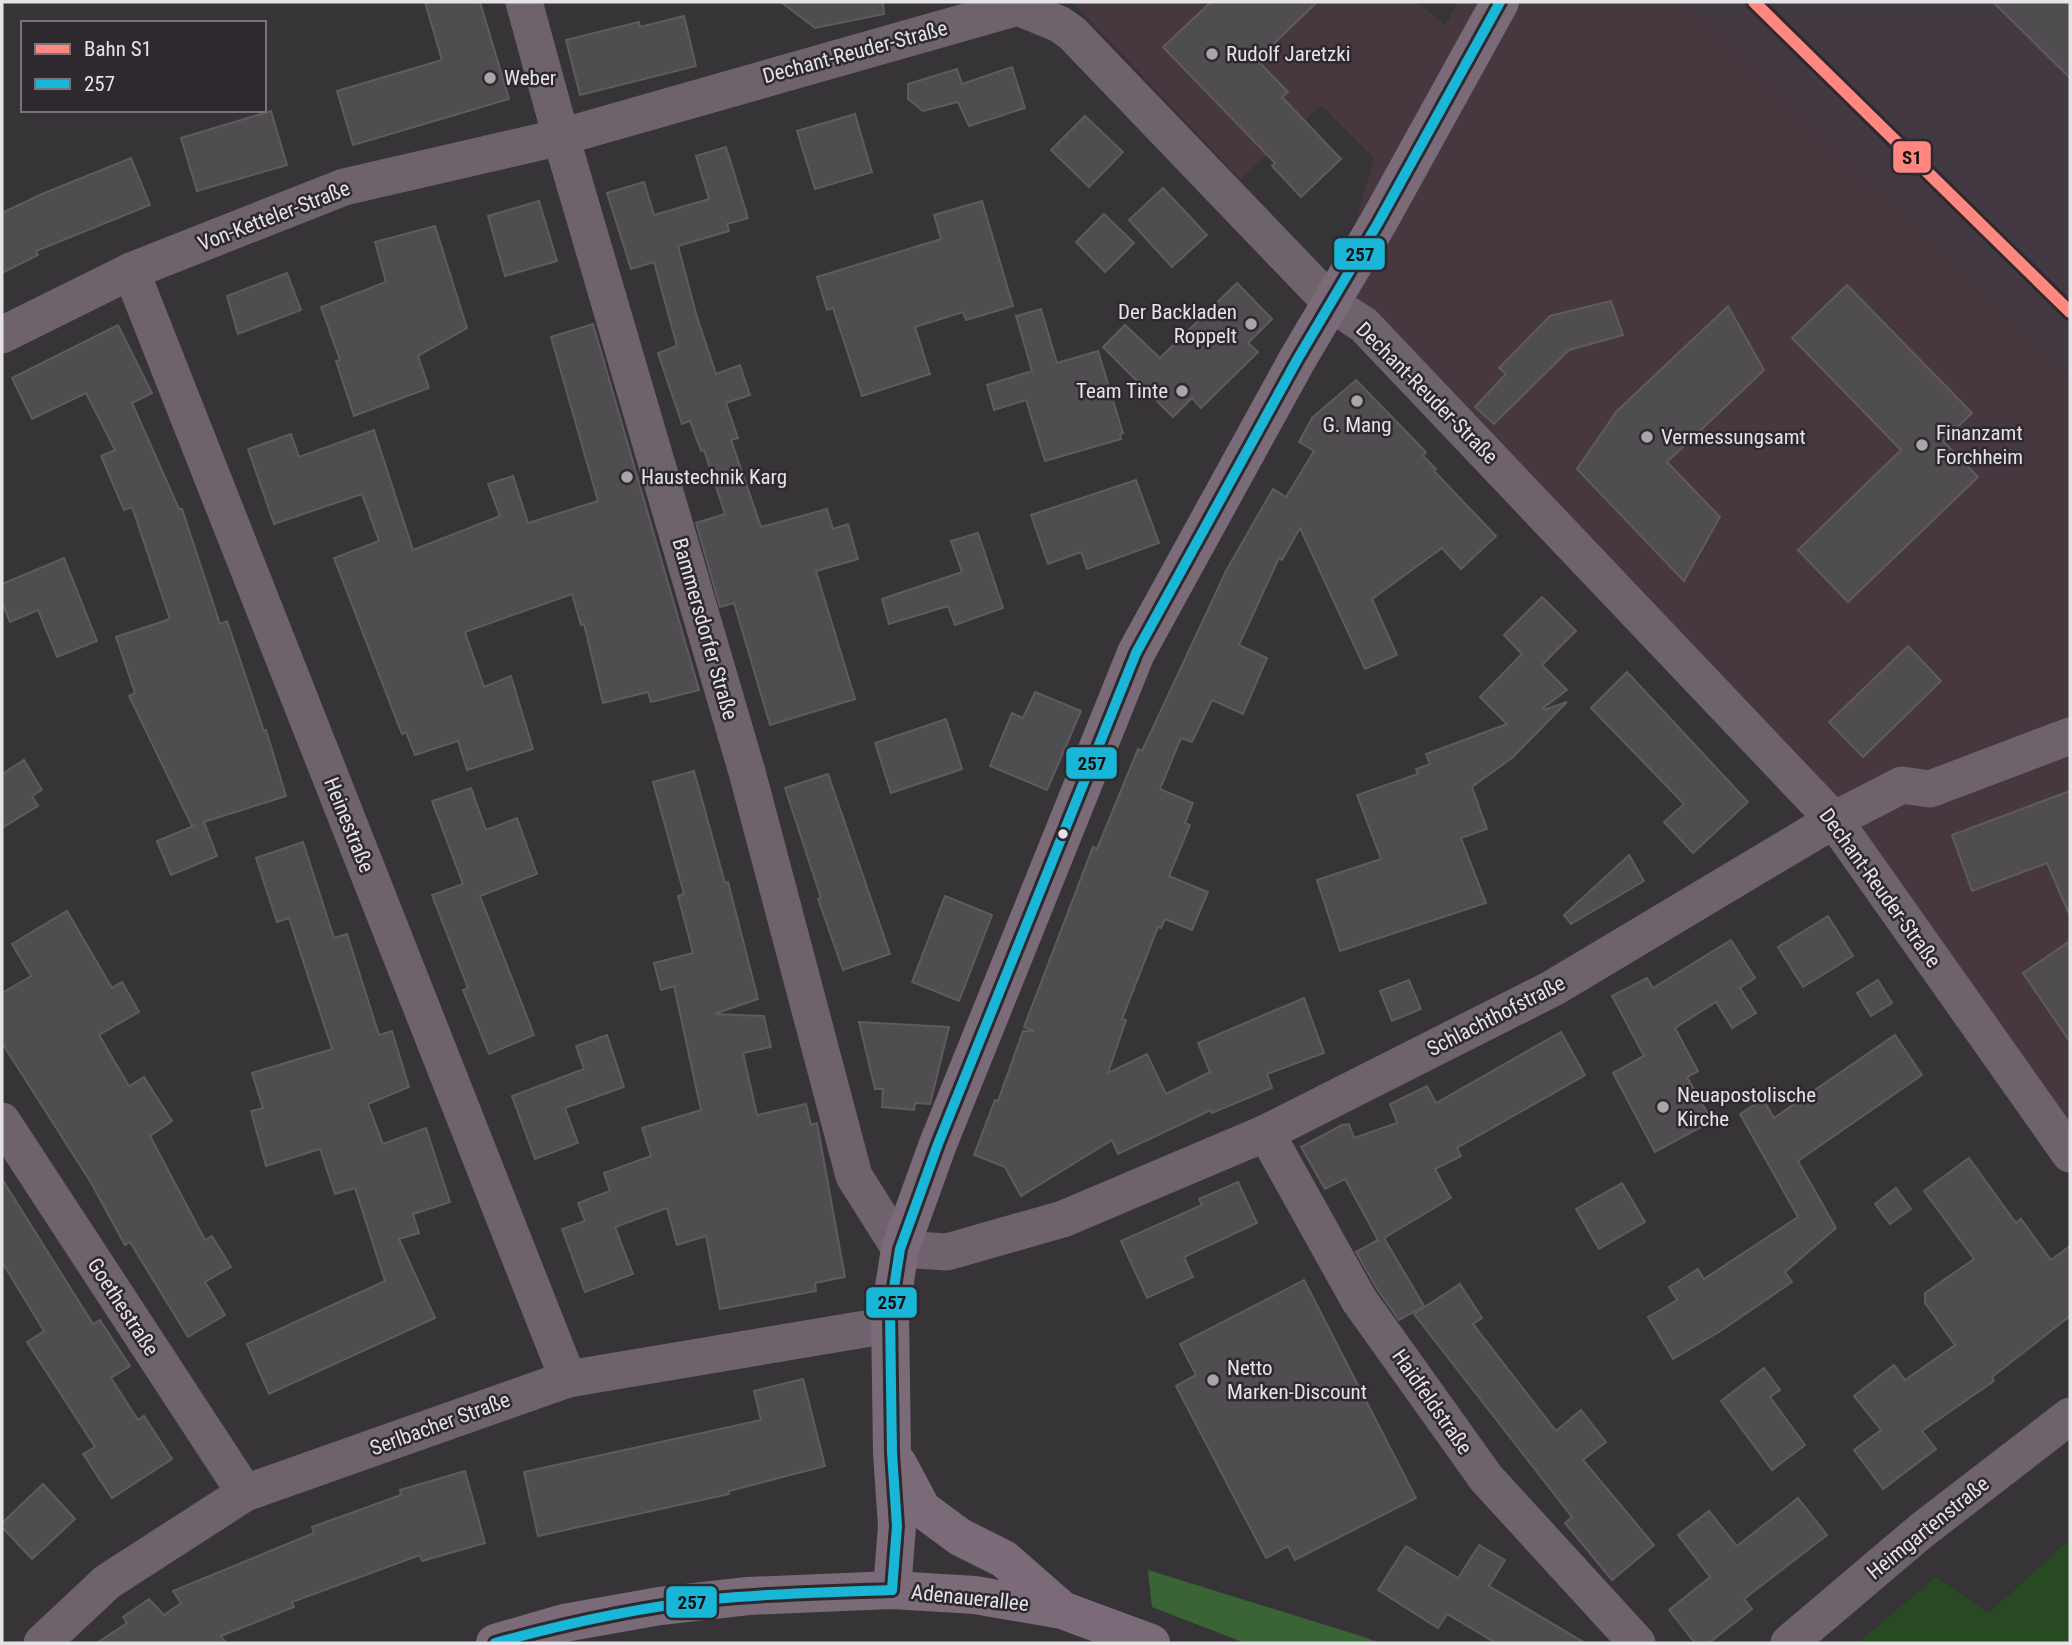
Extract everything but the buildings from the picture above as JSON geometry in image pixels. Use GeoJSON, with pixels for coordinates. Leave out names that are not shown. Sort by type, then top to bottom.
{"type":"FeatureCollection","features":[{"type":"Feature","properties":{"kind":"street","name":"Bammersdorfer Straße"},"geometry":{"type":"LineString","coordinates":[[524,2],[747,772],[854,1175],[900,1249]]}},
{"type":"Feature","properties":{"kind":"street"},"geometry":{"type":"LineString","coordinates":[[892,1590],[897,1525],[892,1453],[889,1325],[900,1249],[938,1144],[1136,653],[1297,360],[1378,223],[1500,2]]}},
{"type":"Feature","properties":{"kind":"street","name":"Dechant-Reuder-Straße"},"geometry":{"type":"LineString","coordinates":[[561,137],[1019,4],[1059,24],[1072,33],[1332,304],[1364,325],[1834,820],[2070,1154]]}},
{"type":"Feature","properties":{"kind":"street","name":"Von-Ketteler-Straße"},"geometry":{"type":"LineString","coordinates":[[2,335],[131,271],[344,187],[561,137]]}},
{"type":"Feature","properties":{"kind":"street","name":"Heinestraße"},"geometry":{"type":"LineString","coordinates":[[131,271],[568,1379]]}},
{"type":"Feature","properties":{"kind":"street","name":"Schlachthofstraße"},"geometry":{"type":"LineString","coordinates":[[900,1249],[947,1252],[1063,1219],[1266,1133],[1553,988],[1834,820],[1902,785],[1930,789],[2070,736]]}},
{"type":"Feature","properties":{"kind":"street","name":"Goethestraße"},"geometry":{"type":"LineString","coordinates":[[2,1121],[245,1493]]}},
{"type":"Feature","properties":{"kind":"street","name":"Haidfeldstraße"},"geometry":{"type":"LineString","coordinates":[[1266,1133],[1359,1300],[1486,1478],[1637,1643]]}},
{"type":"Feature","properties":{"kind":"street","name":"Serlbacher Straße"},"geometry":{"type":"LineString","coordinates":[[42,1643],[107,1582],[245,1493],[568,1379],[889,1325]]}},
{"type":"Feature","properties":{"kind":"street","name":"Heimgartenstraße"},"geometry":{"type":"LineString","coordinates":[[1789,1643],[1921,1531],[2070,1416]]}},
{"type":"Feature","properties":{"kind":"street"},"geometry":{"type":"LineString","coordinates":[[892,1453],[922,1509],[960,1537],[1004,1559],[1062,1610]]}},
{"type":"Feature","properties":{"kind":"street","name":"Adenauerallee"},"geometry":{"type":"LineString","coordinates":[[495,1643],[564,1623],[660,1606],[748,1596],[892,1590],[975,1595],[1062,1610],[1151,1643]]}},
{"type":"Feature","properties":{"kind":"shaded area"},"geometry":{"type":"Polygon","coordinates":[[[1073,2],[1418,2],[1445,26],[1458,2],[1683,2],[1915,223],[2070,379],[2070,1176],[1820,830],[1334,298],[1374,158],[1321,105],[1240,179],[1073,2]]]}},
{"type":"Feature","properties":{"kind":"shaded area"},"geometry":{"type":"Polygon","coordinates":[[[1683,2],[2070,2],[2070,379],[1915,223],[1683,2]]]}},
{"type":"Feature","properties":{"kind":"green space"},"geometry":{"type":"Polygon","coordinates":[[[2070,1539],[2070,1643],[1858,1643],[1936,1577],[1989,1613],[2070,1539]]]}},
{"type":"Feature","properties":{"kind":"green space"},"geometry":{"type":"Polygon","coordinates":[[[1148,1570],[1380,1643],[1245,1643],[1152,1607],[1148,1570]]]}},
{"type":"Feature","properties":{"kind":"rail line","name":"S1"},"geometry":{"type":"LineString","coordinates":[[1754,2],[2070,312]]}},
{"type":"Feature","properties":{"kind":"transit line","name":"257"},"geometry":{"type":"LineString","coordinates":[[892,1590],[897,1526],[892,1453],[890,1313],[900,1249],[938,1144],[1136,653],[1297,360],[1378,223],[1500,2]]}},
{"type":"Feature","properties":{"kind":"transit line","name":"257"},"geometry":{"type":"LineString","coordinates":[[495,1643],[604,1616],[687,1602],[759,1595],[892,1590]]}},
{"type":"Feature","properties":{"kind":"place","name":"Rudolf Jaretzki"},"geometry":{"type":"Point","coordinates":[1212,54]}},
{"type":"Feature","properties":{"kind":"place","name":"Weber"},"geometry":{"type":"Point","coordinates":[490,78]}},
{"type":"Feature","properties":{"kind":"place","name":"Der Backladen Roppelt"},"geometry":{"type":"Point","coordinates":[1251,324]}},
{"type":"Feature","properties":{"kind":"place","name":"Team Tinte"},"geometry":{"type":"Point","coordinates":[1182,391]}},
{"type":"Feature","properties":{"kind":"place","name":"G. Mang"},"geometry":{"type":"Point","coordinates":[1357,401]}},
{"type":"Feature","properties":{"kind":"place","name":"Vermessungsamt"},"geometry":{"type":"Point","coordinates":[1647,437]}},
{"type":"Feature","properties":{"kind":"place","name":"Finanzamt Forchheim"},"geometry":{"type":"Point","coordinates":[1922,445]}},
{"type":"Feature","properties":{"kind":"place","name":"Haustechnik Karg"},"geometry":{"type":"Point","coordinates":[627,477]}},
{"type":"Feature","properties":{"kind":"place","name":"Neuapostolische Kirche"},"geometry":{"type":"Point","coordinates":[1663,1107]}},
{"type":"Feature","properties":{"kind":"place","name":"Netto Marken-Discount"},"geometry":{"type":"Point","coordinates":[1213,1380]}}]}
